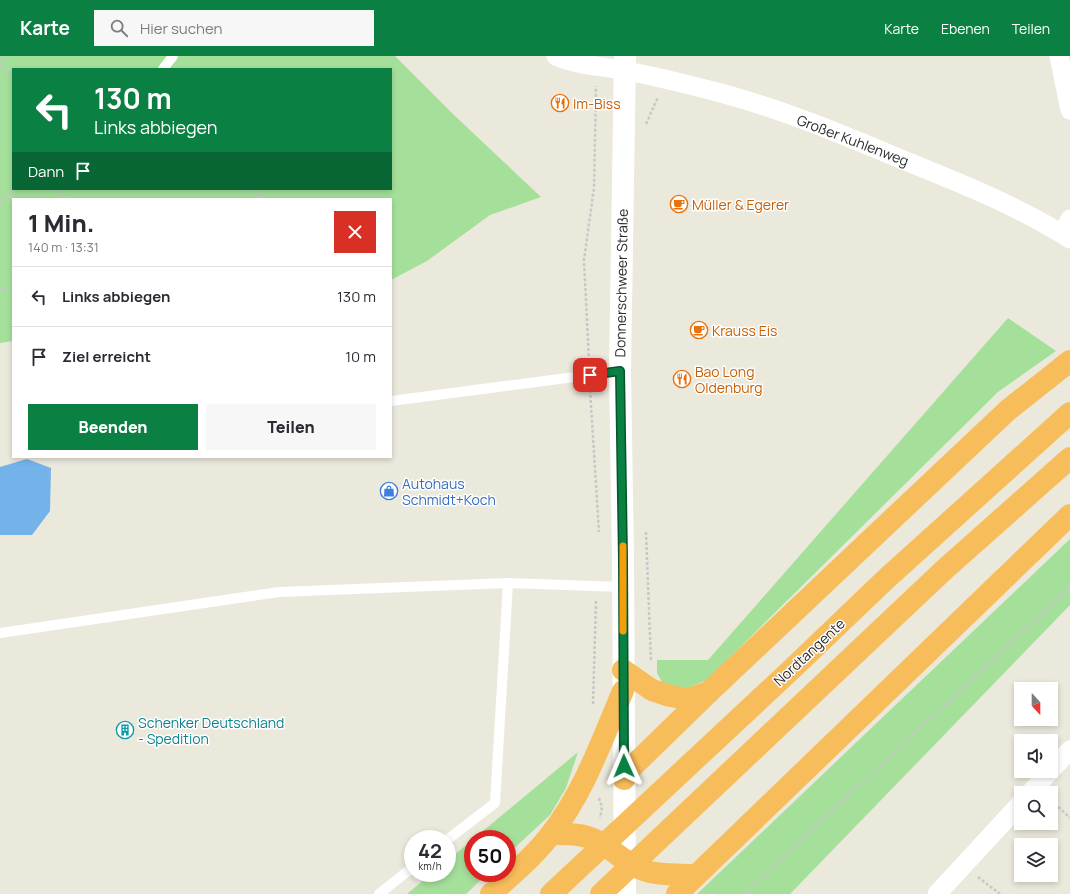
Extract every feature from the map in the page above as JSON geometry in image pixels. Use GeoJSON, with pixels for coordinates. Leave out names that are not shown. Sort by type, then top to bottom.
{"type":"FeatureCollection","features":[{"type":"Feature","properties":{"kind":"highway"},"geometry":{"type":"LineString","coordinates":[[624,779],[630,768],[709,692],[1008,410],[1070,361]]}},
{"type":"Feature","properties":{"kind":"highway","name":"Nordtangente"},"geometry":{"type":"LineString","coordinates":[[551,894],[886,579],[1070,413]]}},
{"type":"Feature","properties":{"kind":"highway"},"geometry":{"type":"LineString","coordinates":[[601,894],[945,568],[1070,458]]}},
{"type":"Feature","properties":{"kind":"highway"},"geometry":{"type":"LineString","coordinates":[[677,894],[1070,516]]}},
{"type":"Feature","properties":{"kind":"highway"},"geometry":{"type":"LineString","coordinates":[[490,894],[529,859],[551,834],[574,800],[590,771],[623,680],[670,696],[688,699],[709,692]]}},
{"type":"Feature","properties":{"kind":"highway"},"geometry":{"type":"LineString","coordinates":[[551,834],[582,835],[597,840],[624,859],[649,872],[674,875],[696,875]]}},
{"type":"Feature","properties":{"kind":"main road","name":"Donnerschweer Straße"},"geometry":{"type":"LineString","coordinates":[[625,63],[620,371],[625,894]]}},
{"type":"Feature","properties":{"kind":"street","name":"Großer Kuhlenweg"},"geometry":{"type":"LineString","coordinates":[[556,56],[584,65],[596,67],[625,63],[657,77],[738,98],[831,130],[967,186],[1068,231]]}},
{"type":"Feature","properties":{"kind":"street"},"geometry":{"type":"LineString","coordinates":[[1059,56],[1070,110]]}},
{"type":"Feature","properties":{"kind":"street"},"geometry":{"type":"LineString","coordinates":[[1058,763],[1070,750]]}},
{"type":"Feature","properties":{"kind":"street"},"geometry":{"type":"LineString","coordinates":[[1037,786],[1044,778]]}},
{"type":"Feature","properties":{"kind":"street"},"geometry":{"type":"LineString","coordinates":[[937,894],[1014,810]]}},
{"type":"Feature","properties":{"kind":"lane"},"geometry":{"type":"LineString","coordinates":[[163,68],[173,56]]}},
{"type":"Feature","properties":{"kind":"lane"},"geometry":{"type":"LineString","coordinates":[[392,402],[620,371]]}},
{"type":"Feature","properties":{"kind":"lane"},"geometry":{"type":"LineString","coordinates":[[0,633],[279,592],[508,583],[623,587]]}},
{"type":"Feature","properties":{"kind":"lane"},"geometry":{"type":"LineString","coordinates":[[456,833],[495,803],[508,583]]}},
{"type":"Feature","properties":{"kind":"lane"},"geometry":{"type":"LineString","coordinates":[[379,894],[404,874]]}},
{"type":"Feature","properties":{"kind":"path"},"geometry":{"type":"LineString","coordinates":[[0,61],[5,56]]}},
{"type":"Feature","properties":{"kind":"path"},"geometry":{"type":"LineString","coordinates":[[0,65],[12,76]]}},
{"type":"Feature","properties":{"kind":"path"},"geometry":{"type":"LineString","coordinates":[[596,67],[594,188],[584,260],[599,533]]}},
{"type":"Feature","properties":{"kind":"path"},"geometry":{"type":"LineString","coordinates":[[645,128],[648,117],[658,97],[657,77]]}},
{"type":"Feature","properties":{"kind":"path"},"geometry":{"type":"LineString","coordinates":[[0,204],[14,190]]}},
{"type":"Feature","properties":{"kind":"path"},"geometry":{"type":"LineString","coordinates":[[58,190],[66,198]]}},
{"type":"Feature","properties":{"kind":"path"},"geometry":{"type":"LineString","coordinates":[[252,190],[261,198]]}},
{"type":"Feature","properties":{"kind":"path"},"geometry":{"type":"LineString","coordinates":[[0,289],[12,287]]}},
{"type":"Feature","properties":{"kind":"path"},"geometry":{"type":"LineString","coordinates":[[646,532],[652,690]]}},
{"type":"Feature","properties":{"kind":"path"},"geometry":{"type":"LineString","coordinates":[[593,708],[597,586]]}},
{"type":"Feature","properties":{"kind":"path"},"geometry":{"type":"LineString","coordinates":[[744,894],[1070,587]]}},
{"type":"Feature","properties":{"kind":"path"},"geometry":{"type":"LineString","coordinates":[[590,771],[602,807],[597,840]]}},
{"type":"Feature","properties":{"kind":"path"},"geometry":{"type":"LineString","coordinates":[[1058,807],[1070,818]]}},
{"type":"Feature","properties":{"kind":"path"},"geometry":{"type":"LineString","coordinates":[[963,865],[1000,894]]}},
{"type":"Feature","properties":{"kind":"green space"},"geometry":{"type":"Polygon","coordinates":[[[0,56],[395,56],[454,115],[541,197],[490,215],[427,261],[392,279],[392,198],[12,198],[12,341],[0,343],[0,56]]]}},
{"type":"Feature","properties":{"kind":"green space"},"geometry":{"type":"Polygon","coordinates":[[[1008,318],[1056,351],[998,392],[707,680],[682,690],[662,682],[657,673],[657,660],[708,660],[1008,318]]]}},
{"type":"Feature","properties":{"kind":"green space"},"geometry":{"type":"Polygon","coordinates":[[[1070,539],[1070,605],[790,894],[697,894],[1070,539]]]}},
{"type":"Feature","properties":{"kind":"green space"},"geometry":{"type":"Polygon","coordinates":[[[578,752],[566,788],[550,815],[516,847],[516,830],[484,830],[578,752]]]}},
{"type":"Feature","properties":{"kind":"green space"},"geometry":{"type":"Polygon","coordinates":[[[464,847],[464,882],[479,882],[466,894],[407,894],[421,882],[456,882],[456,853],[464,847]]]}},
{"type":"Feature","properties":{"kind":"water"},"geometry":{"type":"Polygon","coordinates":[[[27,459],[51,468],[50,511],[32,535],[0,535],[0,467],[27,459]]]}},
{"type":"Feature","properties":{"kind":"slow traffic"},"geometry":{"type":"LineString","coordinates":[[623,546],[623,631]]}},
{"type":"Feature","properties":{"kind":"place","name":"Im-Biss"},"geometry":{"type":"Point","coordinates":[560,103]}},
{"type":"Feature","properties":{"kind":"place","name":"Müller & Egerer"},"geometry":{"type":"Point","coordinates":[679,204]}},
{"type":"Feature","properties":{"kind":"place","name":"Krauss Eis"},"geometry":{"type":"Point","coordinates":[699,330]}},
{"type":"Feature","properties":{"kind":"place","name":"Bao Long Oldenburg"},"geometry":{"type":"Point","coordinates":[682,379]}},
{"type":"Feature","properties":{"kind":"place","name":"Autohaus Schmidt+Koch"},"geometry":{"type":"Point","coordinates":[389,491]}},
{"type":"Feature","properties":{"kind":"place","name":"Schenker Deutschland - Spedition"},"geometry":{"type":"Point","coordinates":[125,730]}},
{"type":"Feature","properties":{"kind":"route"},"geometry":{"type":"LineString","coordinates":[[590,375],[620,371],[624,766]]}}]}
